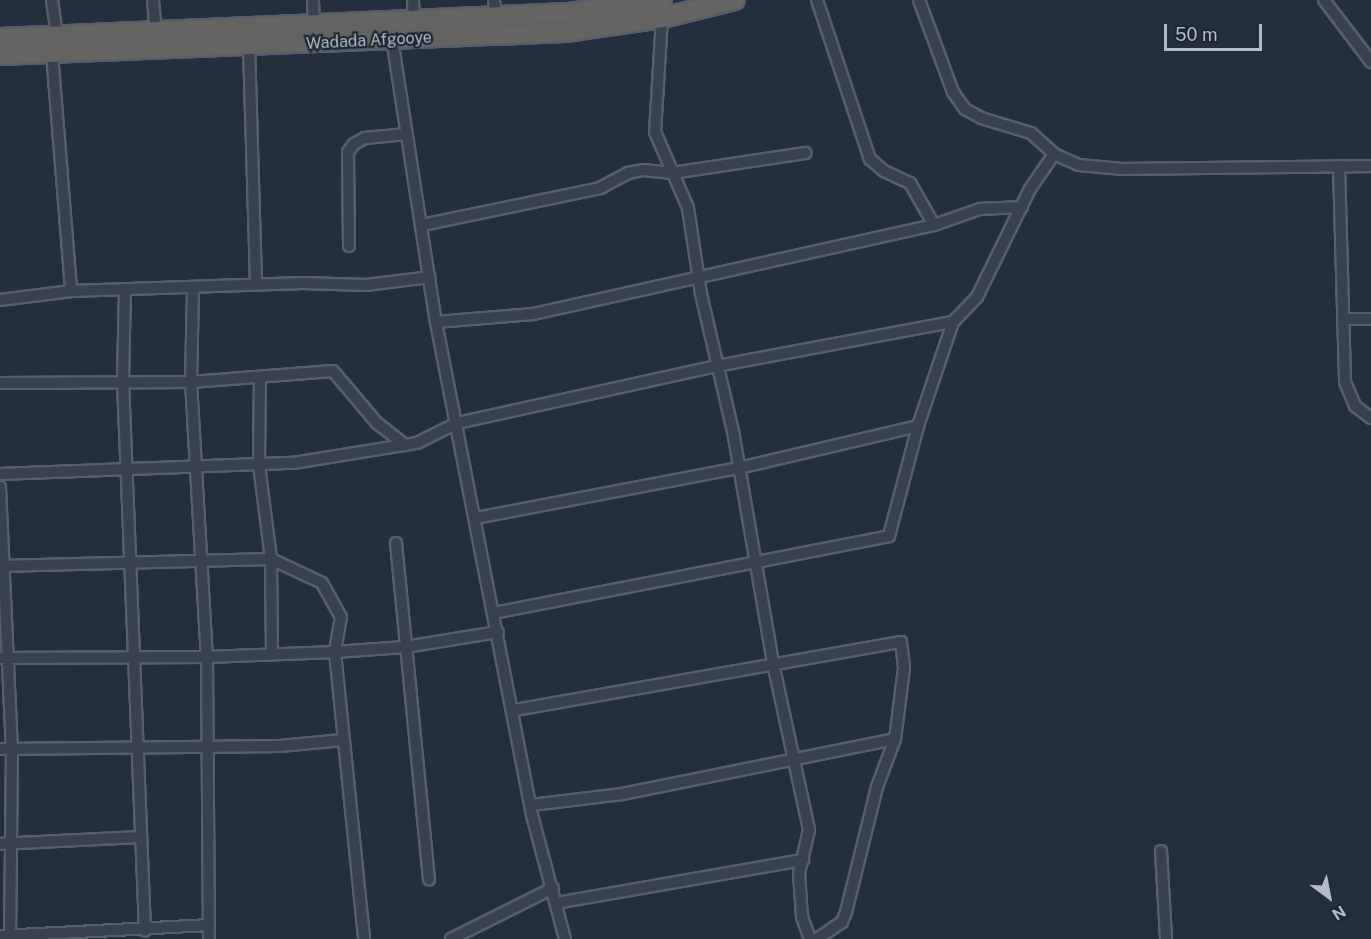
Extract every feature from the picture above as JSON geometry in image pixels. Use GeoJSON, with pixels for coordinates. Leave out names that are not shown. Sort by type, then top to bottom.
{"type":"FeatureCollection","features":[{"type":"Feature","properties":{"kind":"highway","name":"Wadada Afgooye"},"geometry":{"type":"LineString","coordinates":[[0,55],[54,45],[156,32],[414,21],[495,9],[569,13],[662,9],[735,0]]}},
{"type":"Feature","properties":{"kind":"highway","name":"Wadada Afgooye"},"geometry":{"type":"LineString","coordinates":[[0,38],[54,45],[249,46],[565,32],[662,9]]}},
{"type":"Feature","properties":{"kind":"street"},"geometry":{"type":"LineString","coordinates":[[52,0],[71,291]]}},
{"type":"Feature","properties":{"kind":"street"},"geometry":{"type":"LineString","coordinates":[[153,0],[156,32]]}},
{"type":"Feature","properties":{"kind":"street"},"geometry":{"type":"LineString","coordinates":[[313,0],[314,25]]}},
{"type":"Feature","properties":{"kind":"street"},"geometry":{"type":"LineString","coordinates":[[413,0],[414,21]]}},
{"type":"Feature","properties":{"kind":"street"},"geometry":{"type":"LineString","coordinates":[[817,0],[870,159],[884,171],[910,183],[934,225]]}},
{"type":"Feature","properties":{"kind":"street"},"geometry":{"type":"LineString","coordinates":[[919,0],[953,92],[965,109],[981,118],[1031,133],[1054,154],[1098,169],[1371,166]]}},
{"type":"Feature","properties":{"kind":"street"},"geometry":{"type":"LineString","coordinates":[[1324,0],[1371,62]]}},
{"type":"Feature","properties":{"kind":"street"},"geometry":{"type":"LineString","coordinates":[[662,9],[655,132],[688,208],[699,278],[758,562],[773,663],[808,830],[799,873],[800,907],[810,939]]}},
{"type":"Feature","properties":{"kind":"street"},"geometry":{"type":"LineString","coordinates":[[392,39],[436,322],[515,710],[531,805],[565,939]]}},
{"type":"Feature","properties":{"kind":"street"},"geometry":{"type":"LineString","coordinates":[[249,46],[256,285]]}},
{"type":"Feature","properties":{"kind":"street"},"geometry":{"type":"LineString","coordinates":[[349,246],[348,152],[354,144],[365,138],[407,134]]}},
{"type":"Feature","properties":{"kind":"street"},"geometry":{"type":"LineString","coordinates":[[422,225],[600,188],[628,173],[644,170],[672,173],[806,153]]}},
{"type":"Feature","properties":{"kind":"street"},"geometry":{"type":"LineString","coordinates":[[494,613],[889,536],[918,426],[953,322],[977,297],[1022,207],[1054,154]]}},
{"type":"Feature","properties":{"kind":"street"},"geometry":{"type":"LineString","coordinates":[[1339,166],[1343,319],[1348,394],[1355,406],[1371,418]]}},
{"type":"Feature","properties":{"kind":"street"},"geometry":{"type":"LineString","coordinates":[[436,322],[533,314],[934,225],[980,209],[1022,207]]}},
{"type":"Feature","properties":{"kind":"street"},"geometry":{"type":"LineString","coordinates":[[0,300],[71,291],[256,285],[366,285],[430,277]]}},
{"type":"Feature","properties":{"kind":"street"},"geometry":{"type":"LineString","coordinates":[[193,288],[191,382],[207,657],[209,939]]}},
{"type":"Feature","properties":{"kind":"street"},"geometry":{"type":"LineString","coordinates":[[125,290],[123,381],[132,565],[135,745],[140,837],[138,934]]}},
{"type":"Feature","properties":{"kind":"street"},"geometry":{"type":"LineString","coordinates":[[1343,319],[1371,319]]}},
{"type":"Feature","properties":{"kind":"street"},"geometry":{"type":"LineString","coordinates":[[0,474],[197,470],[259,465],[405,444],[430,438],[457,423],[717,366],[953,322]]}},
{"type":"Feature","properties":{"kind":"street"},"geometry":{"type":"LineString","coordinates":[[0,383],[191,382],[333,371],[377,423],[405,444]]}},
{"type":"Feature","properties":{"kind":"street"},"geometry":{"type":"LineString","coordinates":[[260,377],[259,465],[271,559],[272,654]]}},
{"type":"Feature","properties":{"kind":"street"},"geometry":{"type":"LineString","coordinates":[[476,518],[739,468],[918,426]]}},
{"type":"Feature","properties":{"kind":"street"},"geometry":{"type":"LineString","coordinates":[[0,488],[3,658],[12,748],[12,842],[7,937],[138,934],[209,925]]}},
{"type":"Feature","properties":{"kind":"street"},"geometry":{"type":"LineString","coordinates":[[396,543],[429,879]]}},
{"type":"Feature","properties":{"kind":"street"},"geometry":{"type":"LineString","coordinates":[[3,566],[132,565],[271,559],[322,582],[341,617],[335,652],[364,939]]}},
{"type":"Feature","properties":{"kind":"street"},"geometry":{"type":"LineString","coordinates":[[3,658],[207,657],[335,652],[405,647],[498,632]]}},
{"type":"Feature","properties":{"kind":"street"},"geometry":{"type":"LineString","coordinates":[[515,710],[902,642],[904,668],[895,739],[877,787],[846,912],[836,928],[817,939]]}},
{"type":"Feature","properties":{"kind":"street"},"geometry":{"type":"LineString","coordinates":[[531,805],[622,794],[895,739]]}},
{"type":"Feature","properties":{"kind":"street"},"geometry":{"type":"LineString","coordinates":[[0,749],[135,745],[207,748],[343,740]]}},
{"type":"Feature","properties":{"kind":"street"},"geometry":{"type":"LineString","coordinates":[[0,844],[140,837]]}},
{"type":"Feature","properties":{"kind":"street"},"geometry":{"type":"LineString","coordinates":[[1161,851],[1166,939]]}},
{"type":"Feature","properties":{"kind":"street"},"geometry":{"type":"LineString","coordinates":[[556,903],[803,860]]}},
{"type":"Feature","properties":{"kind":"street"},"geometry":{"type":"LineString","coordinates":[[452,939],[553,888]]}}]}
